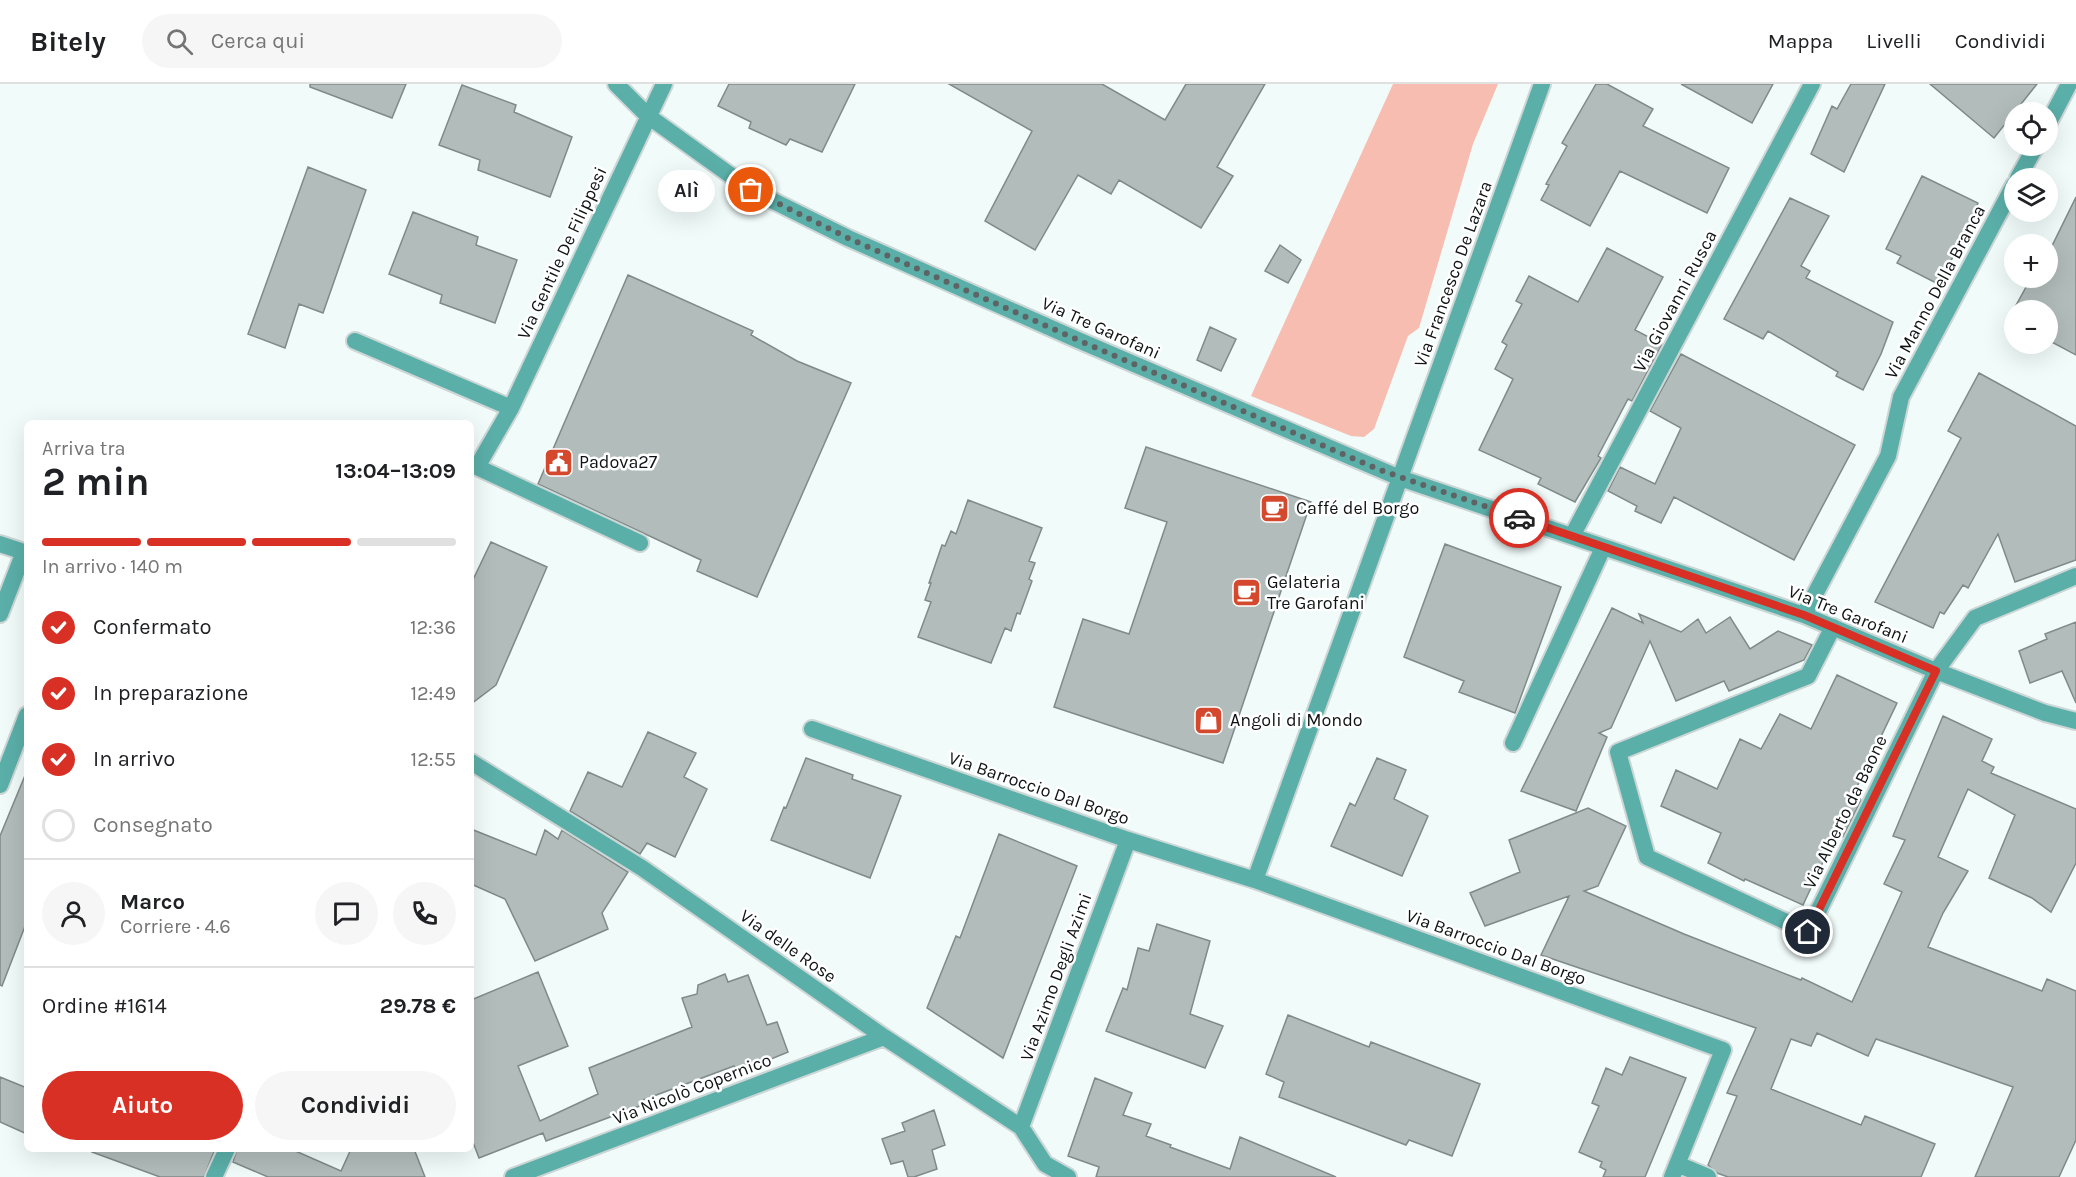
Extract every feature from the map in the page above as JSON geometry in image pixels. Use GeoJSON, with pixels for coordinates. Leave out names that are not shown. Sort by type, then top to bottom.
{"type":"FeatureCollection","features":[{"type":"Feature","properties":{"kind":"street","name":"Via Tre Garofani"},"geometry":{"type":"LineString","coordinates":[[616,84],[648,116],[751,190],[848,238],[1078,340],[1400,478],[1804,615],[1936,671],[2045,713],[2076,721]]}},
{"type":"Feature","properties":{"kind":"street","name":"Via Gentile De Filippesi"},"geometry":{"type":"LineString","coordinates":[[640,543],[477,467],[511,408],[664,84]]}},
{"type":"Feature","properties":{"kind":"street","name":"Via Francesco De Lazara"},"geometry":{"type":"LineString","coordinates":[[1400,478],[1542,84]]}},
{"type":"Feature","properties":{"kind":"street","name":"Via Giovanni Rusca"},"geometry":{"type":"LineString","coordinates":[[1572,536],[1812,84]]}},
{"type":"Feature","properties":{"kind":"street"},"geometry":{"type":"LineString","coordinates":[[2058,105],[2069,84]]}},
{"type":"Feature","properties":{"kind":"street","name":"Via Manno Della Branca"},"geometry":{"type":"LineString","coordinates":[[1804,615],[1888,456],[1900,397],[2004,204]]}},
{"type":"Feature","properties":{"kind":"street"},"geometry":{"type":"LineString","coordinates":[[355,341],[511,408]]}},
{"type":"Feature","properties":{"kind":"street"},"geometry":{"type":"LineString","coordinates":[[1255,880],[1400,478]]}},
{"type":"Feature","properties":{"kind":"street"},"geometry":{"type":"LineString","coordinates":[[0,544],[24,553]]}},
{"type":"Feature","properties":{"kind":"street"},"geometry":{"type":"LineString","coordinates":[[1513,743],[1603,548]]}},
{"type":"Feature","properties":{"kind":"street"},"geometry":{"type":"LineString","coordinates":[[0,614],[24,555]]}},
{"type":"Feature","properties":{"kind":"street"},"geometry":{"type":"LineString","coordinates":[[1936,671],[1975,618],[2076,576]]}},
{"type":"Feature","properties":{"kind":"street","name":"Via Alberto da Baone"},"geometry":{"type":"LineString","coordinates":[[1833,627],[1808,676],[1618,752],[1647,857],[1808,932],[1936,671]]}},
{"type":"Feature","properties":{"kind":"street"},"geometry":{"type":"LineString","coordinates":[[0,785],[24,723]]}},
{"type":"Feature","properties":{"kind":"street","name":"Via Barroccio Dal Borgo"},"geometry":{"type":"LineString","coordinates":[[812,729],[1128,840],[1255,880],[1723,1050],[1675,1171]]}},
{"type":"Feature","properties":{"kind":"street","name":"Via delle Rose"},"geometry":{"type":"LineString","coordinates":[[474,764],[642,868],[884,1037],[1021,1126],[1045,1164],[1068,1177]]}},
{"type":"Feature","properties":{"kind":"street","name":"Via Azimo Degli Azimi"},"geometry":{"type":"LineString","coordinates":[[1021,1126],[1128,840]]}},
{"type":"Feature","properties":{"kind":"street","name":"Via Nicolò Copernico"},"geometry":{"type":"LineString","coordinates":[[513,1177],[884,1037]]}},
{"type":"Feature","properties":{"kind":"street"},"geometry":{"type":"LineString","coordinates":[[214,1177],[226,1152]]}},
{"type":"Feature","properties":{"kind":"street"},"geometry":{"type":"LineString","coordinates":[[1675,1171],[1708,1177]]}},
{"type":"Feature","properties":{"kind":"shaded area"},"geometry":{"type":"Polygon","coordinates":[[[1393,84],[1498,84],[1473,144],[1419,328],[1408,336],[1374,429],[1364,437],[1351,436],[1251,396],[1393,84]]]}},
{"type":"Feature","properties":{"kind":"building"},"geometry":{"type":"Polygon","coordinates":[[[310,84],[406,84],[392,118],[310,87],[310,84]]]}},
{"type":"Feature","properties":{"kind":"building"},"geometry":{"type":"Polygon","coordinates":[[[729,84],[855,84],[822,152],[790,139],[786,145],[749,128],[751,122],[718,106],[729,84]]]}},
{"type":"Feature","properties":{"kind":"building"},"geometry":{"type":"Polygon","coordinates":[[[949,84],[1102,84],[1165,120],[1186,84],[1265,84],[1217,167],[1233,176],[1201,228],[1119,180],[1111,194],[1078,175],[1035,250],[985,221],[1032,131],[949,84]]]}},
{"type":"Feature","properties":{"kind":"building"},"geometry":{"type":"Polygon","coordinates":[[[1596,84],[1607,84],[1653,109],[1643,126],[1729,168],[1707,213],[1620,171],[1590,226],[1541,200],[1549,185],[1546,184],[1567,146],[1562,143],[1596,84]]]}},
{"type":"Feature","properties":{"kind":"building"},"geometry":{"type":"Polygon","coordinates":[[[1681,84],[1773,84],[1752,123],[1681,84]]]}},
{"type":"Feature","properties":{"kind":"building"},"geometry":{"type":"Polygon","coordinates":[[[1851,84],[1885,84],[1844,172],[1811,154],[1832,106],[1837,109],[1851,84]]]}},
{"type":"Feature","properties":{"kind":"building"},"geometry":{"type":"Polygon","coordinates":[[[1930,84],[2037,84],[2023,102],[2004,102],[2004,125],[1994,138],[1930,84]]]}},
{"type":"Feature","properties":{"kind":"building"},"geometry":{"type":"Polygon","coordinates":[[[462,85],[516,105],[514,112],[572,137],[550,197],[478,170],[480,160],[439,145],[462,85]]]}},
{"type":"Feature","properties":{"kind":"building"},"geometry":{"type":"Polygon","coordinates":[[[308,167],[366,190],[323,313],[299,304],[285,348],[248,334],[308,167]]]}},
{"type":"Feature","properties":{"kind":"building"},"geometry":{"type":"Polygon","coordinates":[[[1922,176],[1978,203],[1967,226],[1969,228],[1938,284],[1897,263],[1901,256],[1886,249],[1922,176]]]}},
{"type":"Feature","properties":{"kind":"building"},"geometry":{"type":"Polygon","coordinates":[[[2076,197],[2076,355],[2058,345],[2058,300],[2019,300],[2026,288],[2058,288],[2058,234],[2076,197]]]}},
{"type":"Feature","properties":{"kind":"building"},"geometry":{"type":"Polygon","coordinates":[[[1790,198],[1829,216],[1801,266],[1810,271],[1806,278],[1893,322],[1881,354],[1863,390],[1836,376],[1838,372],[1768,331],[1763,339],[1724,319],[1790,198]]]}},
{"type":"Feature","properties":{"kind":"building"},"geometry":{"type":"Polygon","coordinates":[[[413,212],[478,237],[476,245],[517,260],[495,323],[440,303],[442,295],[389,274],[413,212]]]}},
{"type":"Feature","properties":{"kind":"building"},"geometry":{"type":"Polygon","coordinates":[[[1280,245],[1301,260],[1288,283],[1265,271],[1280,245]]]}},
{"type":"Feature","properties":{"kind":"building"},"geometry":{"type":"Polygon","coordinates":[[[1607,248],[1663,277],[1635,330],[1662,344],[1632,401],[1628,399],[1598,456],[1601,458],[1575,502],[1538,484],[1541,478],[1479,450],[1513,379],[1495,369],[1507,345],[1502,342],[1522,304],[1516,301],[1529,276],[1578,302],[1607,248]]]}},
{"type":"Feature","properties":{"kind":"building"},"geometry":{"type":"Polygon","coordinates":[[[628,275],[753,331],[751,335],[797,361],[851,383],[757,597],[697,571],[701,560],[538,484],[628,275]]]}},
{"type":"Feature","properties":{"kind":"building"},"geometry":{"type":"Polygon","coordinates":[[[1210,327],[1236,339],[1221,371],[1197,360],[1210,327]]]}},
{"type":"Feature","properties":{"kind":"building"},"geometry":{"type":"Polygon","coordinates":[[[1681,354],[1855,445],[1794,560],[1674,497],[1661,523],[1635,511],[1637,506],[1608,491],[1620,467],[1655,484],[1681,428],[1650,411],[1681,354]]]}},
{"type":"Feature","properties":{"kind":"building"},"geometry":{"type":"Polygon","coordinates":[[[1979,373],[2076,426],[2076,560],[2015,582],[1998,534],[1968,588],[1963,585],[1944,614],[1940,612],[1933,628],[1875,602],[1961,438],[1948,431],[1979,373]]]}},
{"type":"Feature","properties":{"kind":"building"},"geometry":{"type":"Polygon","coordinates":[[[1146,447],[1311,502],[1223,763],[1054,707],[1083,619],[1129,634],[1167,522],[1125,508],[1146,447]]]}},
{"type":"Feature","properties":{"kind":"building"},"geometry":{"type":"Polygon","coordinates":[[[968,500],[1042,528],[1029,561],[1035,563],[1029,579],[1032,581],[1020,614],[1017,613],[1011,631],[1005,628],[991,663],[918,637],[931,602],[925,600],[942,545],[945,546],[951,531],[956,534],[968,500]]]}},
{"type":"Feature","properties":{"kind":"building"},"geometry":{"type":"Polygon","coordinates":[[[491,542],[547,567],[496,685],[474,702],[474,578],[491,542]]]}},
{"type":"Feature","properties":{"kind":"building"},"geometry":{"type":"Polygon","coordinates":[[[1445,544],[1561,587],[1515,713],[1459,692],[1464,681],[1404,657],[1445,544]]]}},
{"type":"Feature","properties":{"kind":"building"},"geometry":{"type":"Polygon","coordinates":[[[1612,608],[1643,623],[1639,614],[1681,632],[1698,619],[1706,633],[1730,617],[1750,649],[1778,631],[1812,645],[1804,660],[1729,691],[1724,681],[1676,701],[1650,641],[1611,728],[1599,733],[1607,737],[1576,811],[1521,791],[1612,608]]]}},
{"type":"Feature","properties":{"kind":"building"},"geometry":{"type":"Polygon","coordinates":[[[2076,622],[2076,703],[2062,671],[2030,683],[2019,651],[2047,639],[2045,634],[2076,622]]]}},
{"type":"Feature","properties":{"kind":"building"},"geometry":{"type":"Polygon","coordinates":[[[1837,675],[1897,703],[1855,791],[1861,800],[1843,837],[1836,834],[1803,905],[1745,879],[1744,881],[1708,863],[1721,833],[1661,806],[1676,770],[1717,789],[1740,739],[1761,749],[1780,714],[1811,729],[1837,675]]]}},
{"type":"Feature","properties":{"kind":"building"},"geometry":{"type":"Polygon","coordinates":[[[1943,716],[1992,739],[1982,761],[1994,767],[1991,773],[2076,809],[2076,863],[2051,912],[2032,898],[1989,878],[2015,815],[1968,789],[1938,857],[1968,871],[1943,913],[1928,947],[2042,991],[2047,979],[2076,991],[2076,1140],[2059,1177],[1975,1177],[2013,1087],[1876,1039],[1868,1056],[1817,1033],[1811,1046],[1791,1039],[1771,1089],[1861,1125],[1865,1116],[1935,1144],[1921,1177],[1728,1177],[1717,1173],[1708,1165],[1737,1096],[1727,1093],[1756,1028],[1541,955],[1569,896],[1485,926],[1470,893],[1520,872],[1509,840],[1588,808],[1626,826],[1598,886],[1584,891],[1684,934],[1801,980],[1802,978],[1852,1002],[1902,892],[1884,884],[1905,840],[1893,836],[1943,716]]]}},
{"type":"Feature","properties":{"kind":"building"},"geometry":{"type":"Polygon","coordinates":[[[648,732],[696,753],[684,777],[707,789],[675,857],[647,843],[640,854],[570,811],[588,772],[622,787],[648,732]]]}},
{"type":"Feature","properties":{"kind":"building"},"geometry":{"type":"Polygon","coordinates":[[[806,758],[853,775],[852,779],[901,796],[870,878],[771,840],[806,758]]]}},
{"type":"Feature","properties":{"kind":"building"},"geometry":{"type":"Polygon","coordinates":[[[1377,758],[1406,770],[1394,799],[1428,816],[1402,876],[1331,846],[1350,803],[1355,806],[1377,758]]]}},
{"type":"Feature","properties":{"kind":"building"},"geometry":{"type":"Polygon","coordinates":[[[24,778],[24,929],[2,986],[0,985],[0,836],[24,778]]]}},
{"type":"Feature","properties":{"kind":"building"},"geometry":{"type":"Polygon","coordinates":[[[474,830],[536,855],[545,830],[558,839],[562,830],[628,872],[602,913],[608,929],[535,961],[505,899],[474,885],[474,830]]]}},
{"type":"Feature","properties":{"kind":"building"},"geometry":{"type":"Polygon","coordinates":[[[999,834],[1077,866],[1003,1058],[927,1008],[956,936],[960,938],[999,834]]]}},
{"type":"Feature","properties":{"kind":"building"},"geometry":{"type":"Polygon","coordinates":[[[1157,924],[1210,941],[1190,1014],[1223,1026],[1205,1068],[1106,1031],[1123,988],[1127,990],[1138,948],[1149,951],[1157,924]]]}},
{"type":"Feature","properties":{"kind":"building"},"geometry":{"type":"Polygon","coordinates":[[[538,972],[568,1046],[518,1066],[540,1121],[598,1094],[589,1068],[692,1027],[682,998],[697,994],[698,985],[725,974],[728,982],[748,975],[767,1025],[777,1022],[788,1052],[737,1073],[734,1066],[643,1100],[645,1104],[546,1141],[543,1133],[479,1158],[474,1145],[474,999],[538,972]]]}},
{"type":"Feature","properties":{"kind":"building"},"geometry":{"type":"Polygon","coordinates":[[[1288,1015],[1369,1047],[1371,1042],[1480,1084],[1452,1156],[1409,1140],[1406,1145],[1279,1097],[1284,1082],[1266,1074],[1288,1015]]]}},
{"type":"Feature","properties":{"kind":"building"},"geometry":{"type":"Polygon","coordinates":[[[1630,1057],[1686,1078],[1645,1177],[1603,1177],[1606,1170],[1600,1167],[1602,1162],[1579,1152],[1599,1106],[1592,1103],[1606,1068],[1622,1075],[1630,1057]]]}},
{"type":"Feature","properties":{"kind":"building"},"geometry":{"type":"Polygon","coordinates":[[[0,1077],[24,1087],[24,1133],[0,1122],[0,1077]]]}},
{"type":"Feature","properties":{"kind":"building"},"geometry":{"type":"Polygon","coordinates":[[[1095,1078],[1132,1093],[1123,1115],[1151,1124],[1146,1136],[1171,1145],[1170,1147],[1230,1169],[1240,1137],[1336,1177],[1096,1177],[1099,1167],[1068,1156],[1095,1078]]]}},
{"type":"Feature","properties":{"kind":"building"},"geometry":{"type":"Polygon","coordinates":[[[934,1110],[945,1145],[932,1150],[937,1169],[908,1177],[903,1161],[891,1164],[882,1139],[905,1131],[902,1123],[934,1110]]]}},
{"type":"Feature","properties":{"kind":"building"},"geometry":{"type":"Polygon","coordinates":[[[92,1152],[214,1152],[204,1177],[160,1177],[92,1152]]]}},
{"type":"Feature","properties":{"kind":"building"},"geometry":{"type":"Polygon","coordinates":[[[236,1152],[298,1152],[341,1171],[350,1152],[415,1152],[425,1177],[268,1177],[233,1162],[236,1152]]]}},
{"type":"Feature","properties":{"kind":"way so far"},"geometry":{"type":"LineString","coordinates":[[751,190],[848,238],[1380,470],[1519,518]]}},
{"type":"Feature","properties":{"kind":"place","name":"Alì"},"geometry":{"type":"Point","coordinates":[751,190]}},
{"type":"Feature","properties":{"kind":"place","name":"Padova27"},"geometry":{"type":"Point","coordinates":[558,462]}},
{"type":"Feature","properties":{"kind":"place","name":"Caffé del Borgo"},"geometry":{"type":"Point","coordinates":[1275,508]}},
{"type":"Feature","properties":{"kind":"place","name":"Gelateria Tre Garofani"},"geometry":{"type":"Point","coordinates":[1246,592]}},
{"type":"Feature","properties":{"kind":"place","name":"Angoli di Mondo"},"geometry":{"type":"Point","coordinates":[1209,720]}},
{"type":"Feature","properties":{"kind":"route"},"geometry":{"type":"LineString","coordinates":[[1519,518],[1804,615],[1936,671],[1808,932]]}}]}
